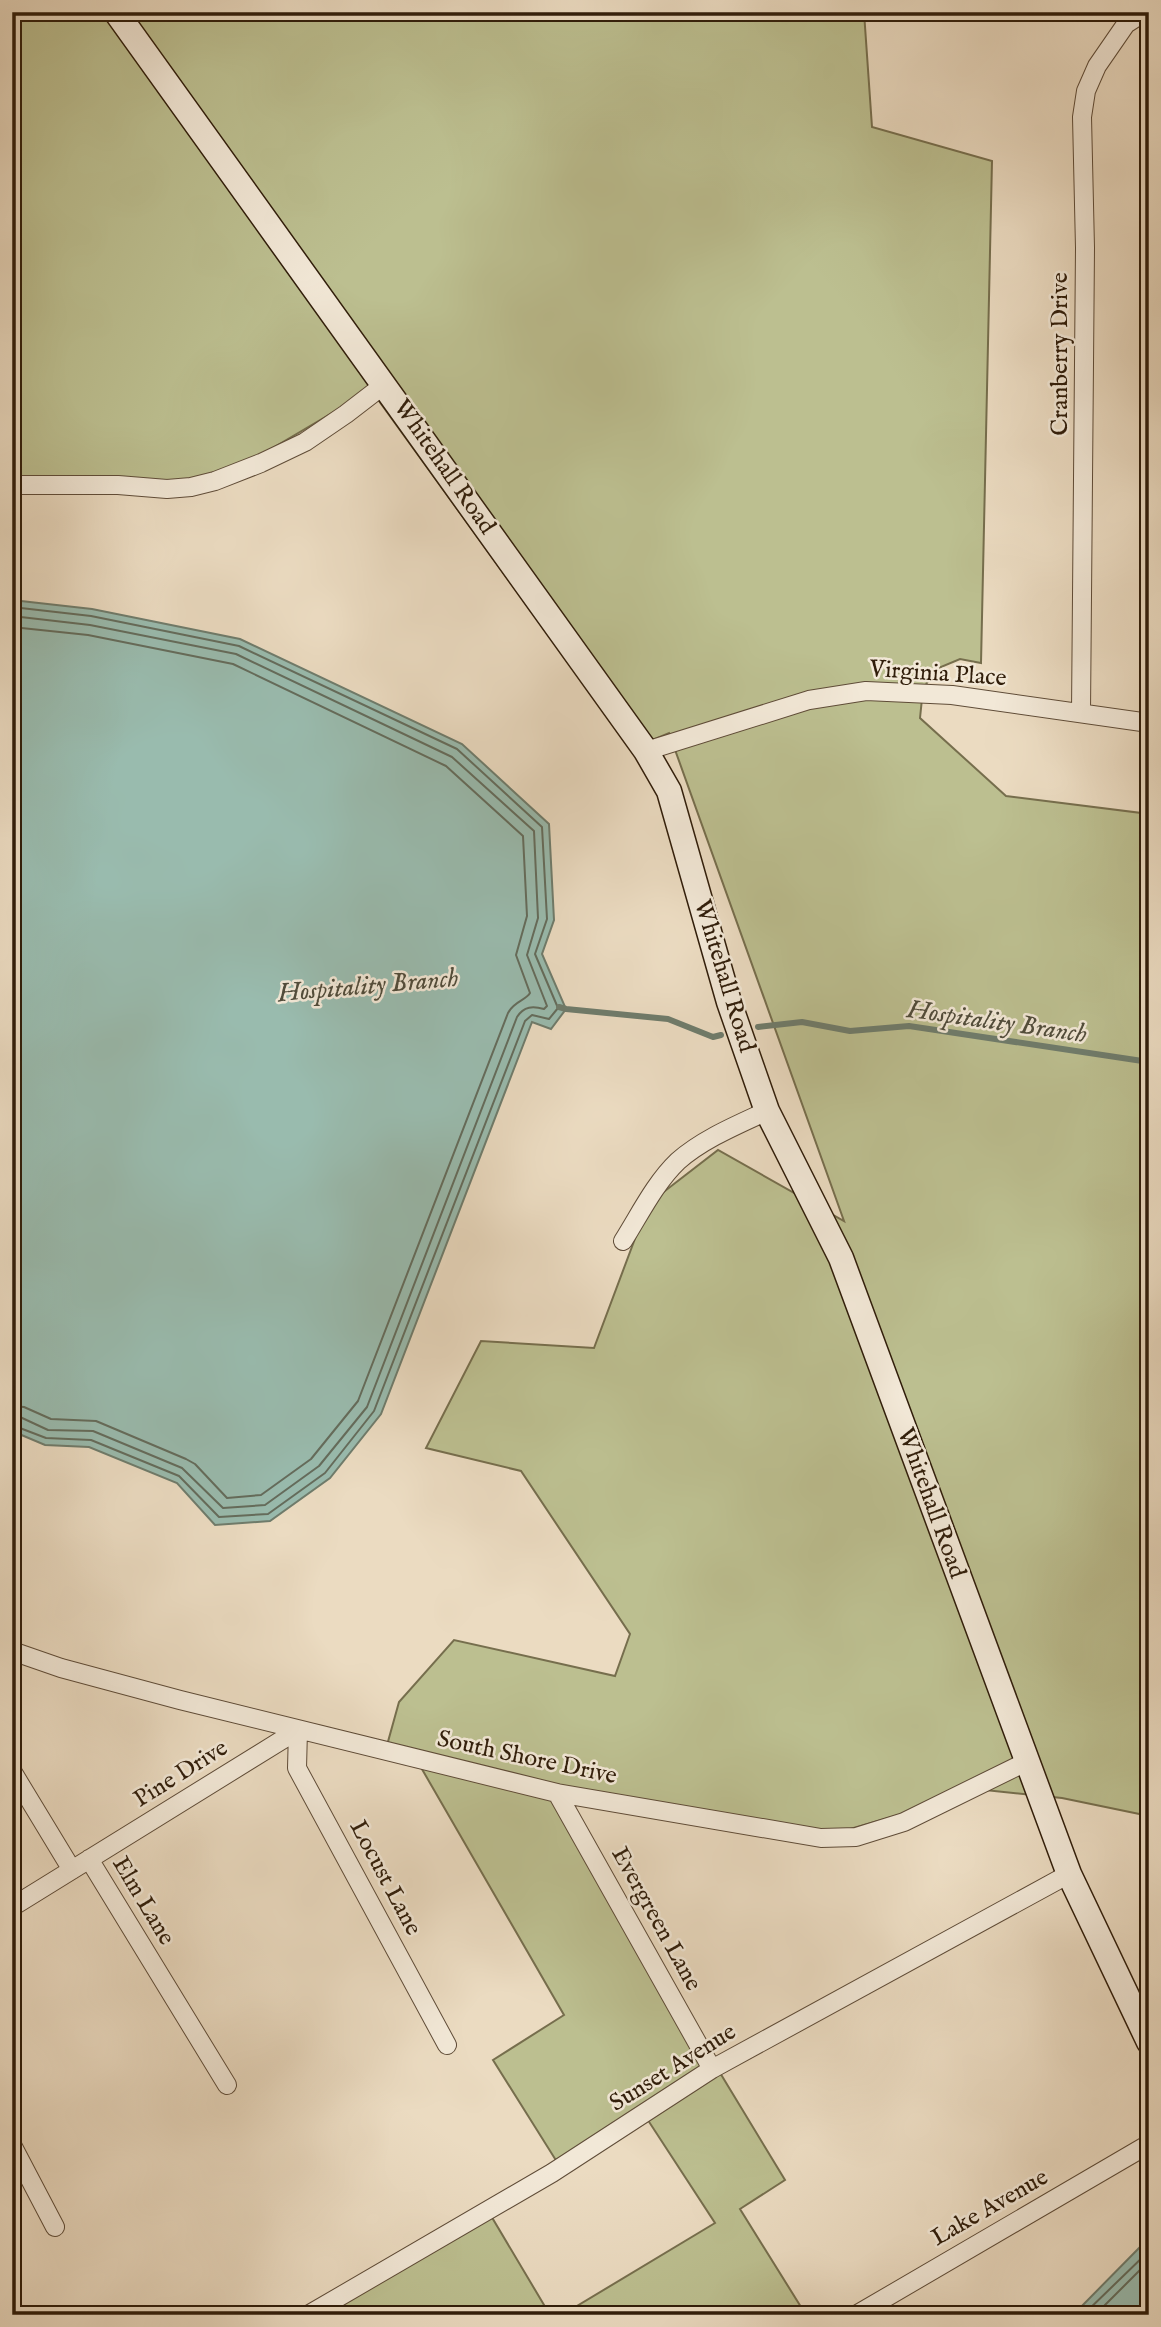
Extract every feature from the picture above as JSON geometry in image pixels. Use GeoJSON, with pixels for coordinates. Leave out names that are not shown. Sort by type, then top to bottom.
{"type":"FeatureCollection","features":[{"type":"Feature","properties":{"kind":"street","name":"Whitehall Road"},"geometry":{"type":"LineString","coordinates":[[116,12],[646,751],[670,791],[729,1002],[767,1111],[841,1258],[1069,1874],[1149,2042]]}},
{"type":"Feature","properties":{"kind":"street","name":"Cranberry Drive"},"geometry":{"type":"LineString","coordinates":[[1081,712],[1085,248],[1082,117],[1086,92],[1097,66],[1126,24],[1141,16]]}},
{"type":"Feature","properties":{"kind":"street"},"geometry":{"type":"LineString","coordinates":[[12,485],[118,485],[167,489],[215,481],[305,442],[385,384]]}},
{"type":"Feature","properties":{"kind":"street","name":"Virginia Place"},"geometry":{"type":"LineString","coordinates":[[646,751],[809,700],[866,691],[952,695],[1149,723]]}},
{"type":"Feature","properties":{"kind":"street"},"geometry":{"type":"LineString","coordinates":[[623,1241],[658,1184],[678,1161],[703,1144],[767,1111]]}},
{"type":"Feature","properties":{"kind":"street","name":"South Shore Drive"},"geometry":{"type":"LineString","coordinates":[[12,1651],[109,1682],[556,1793],[821,1838],[856,1838],[904,1822],[1026,1762]]}},
{"type":"Feature","properties":{"kind":"street","name":"Pine Drive"},"geometry":{"type":"LineString","coordinates":[[89,1859],[298,1730]]}},
{"type":"Feature","properties":{"kind":"street","name":"Locust Lane"},"geometry":{"type":"LineString","coordinates":[[298,1730],[298,1768],[447,2045]]}},
{"type":"Feature","properties":{"kind":"street","name":"Elm Lane"},"geometry":{"type":"LineString","coordinates":[[12,1771],[72,1870],[89,1859],[227,2085]]}},
{"type":"Feature","properties":{"kind":"street","name":"Evergreen Lane"},"geometry":{"type":"LineString","coordinates":[[556,1793],[712,2069]]}},
{"type":"Feature","properties":{"kind":"street"},"geometry":{"type":"LineString","coordinates":[[12,1907],[72,1870]]}},
{"type":"Feature","properties":{"kind":"street","name":"Sunset Avenue"},"geometry":{"type":"LineString","coordinates":[[309,2315],[552,2173],[712,2069],[1069,1874]]}},
{"type":"Feature","properties":{"kind":"street","name":"Lake Avenue"},"geometry":{"type":"LineString","coordinates":[[856,2315],[1149,2144]]}},
{"type":"Feature","properties":{"kind":"street"},"geometry":{"type":"LineString","coordinates":[[12,2145],[55,2227]]}},
{"type":"Feature","properties":{"kind":"green space"},"geometry":{"type":"Polygon","coordinates":[[[12,12],[864,12],[872,127],[992,161],[981,663],[960,659],[936,669],[923,689],[920,718],[1006,796],[1149,814],[1149,1816],[1062,1798],[985,1790],[819,1838],[551,1794],[785,2180],[740,2209],[806,2315],[562,2315],[715,2223],[642,2111],[557,2162],[493,2060],[564,2015],[419,1764],[384,1756],[399,1702],[454,1640],[615,1676],[630,1634],[521,1471],[426,1448],[481,1341],[594,1348],[648,1204],[718,1150],[844,1221],[669,733],[631,749],[371,390],[195,494],[12,489],[12,12]]]}},
{"type":"Feature","properties":{"kind":"green space"},"geometry":{"type":"Polygon","coordinates":[[[484,2204],[550,2315],[295,2315],[484,2204]]]}},
{"type":"Feature","properties":{"kind":"water"},"geometry":{"type":"Polygon","coordinates":[[[12,600],[92,609],[240,639],[462,744],[549,824],[554,920],[542,954],[566,1009],[551,1029],[532,1022],[381,1414],[330,1478],[270,1521],[215,1525],[177,1483],[89,1447],[45,1445],[12,1431],[12,600]]]}},
{"type":"Feature","properties":{"kind":"water"},"geometry":{"type":"Polygon","coordinates":[[[1149,2244],[1149,2315],[1073,2315],[1142,2245],[1149,2244]]]}},
{"type":"Feature","properties":{"kind":"waterway","name":"Hospitality Branch"},"geometry":{"type":"LineString","coordinates":[[559,1007],[668,1019],[713,1037],[721,1035]]}},
{"type":"Feature","properties":{"kind":"waterway","name":"Hospitality Branch"},"geometry":{"type":"LineString","coordinates":[[758,1027],[802,1022],[850,1031],[909,1026],[1149,1062]]}}]}
